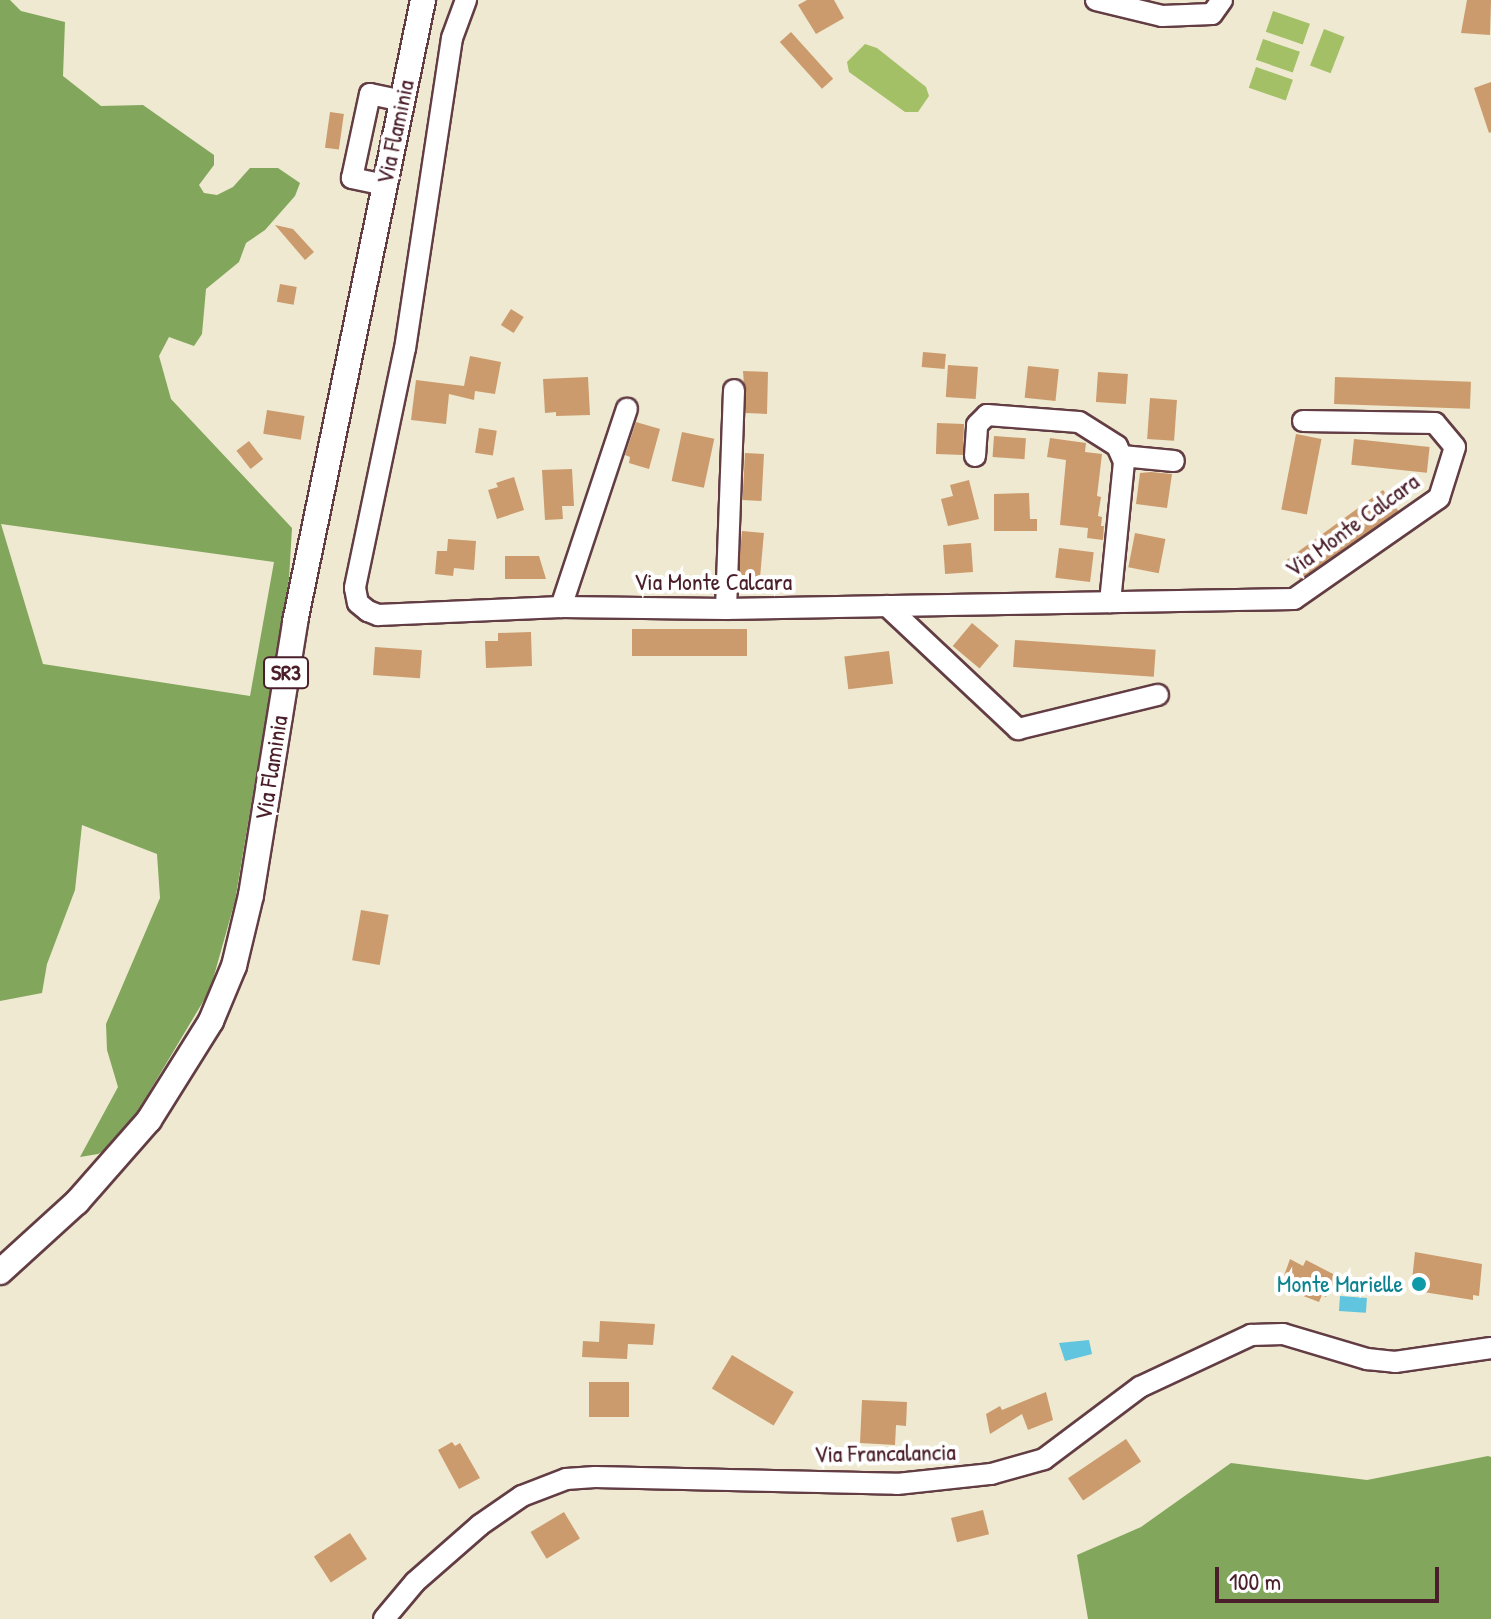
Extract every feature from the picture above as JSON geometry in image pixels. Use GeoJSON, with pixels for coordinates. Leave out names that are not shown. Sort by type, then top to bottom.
{"type":"FeatureCollection","features":[{"type":"Feature","properties":{"kind":"main road","name":"Via Flaminia"},"geometry":{"type":"LineString","coordinates":[[0,1272],[77,1202],[149,1120],[204,1033],[234,966],[251,895],[295,622],[423,0]]}},
{"type":"Feature","properties":{"kind":"street","name":"Via Monte Calcara"},"geometry":{"type":"LineString","coordinates":[[466,0],[452,38],[405,348],[355,594],[364,609],[378,615],[561,607],[726,609],[1294,599],[1439,498],[1455,447],[1435,423],[1303,421]]}},
{"type":"Feature","properties":{"kind":"street"},"geometry":{"type":"LineString","coordinates":[[1096,0],[1162,16],[1212,14],[1222,0]]}},
{"type":"Feature","properties":{"kind":"street"},"geometry":{"type":"LineString","coordinates":[[385,185],[352,178],[370,94],[402,101]]}},
{"type":"Feature","properties":{"kind":"street"},"geometry":{"type":"LineString","coordinates":[[726,609],[734,390]]}},
{"type":"Feature","properties":{"kind":"street"},"geometry":{"type":"LineString","coordinates":[[561,607],[627,409]]}},
{"type":"Feature","properties":{"kind":"street"},"geometry":{"type":"LineString","coordinates":[[975,456],[977,425],[987,415],[1079,422],[1106,436],[1124,462],[1110,602]]}},
{"type":"Feature","properties":{"kind":"street"},"geometry":{"type":"LineString","coordinates":[[1122,456],[1174,461]]}},
{"type":"Feature","properties":{"kind":"street"},"geometry":{"type":"LineString","coordinates":[[887,606],[1018,729],[1158,695]]}},
{"type":"Feature","properties":{"kind":"street","name":"Via Francalancia"},"geometry":{"type":"LineString","coordinates":[[384,1619],[415,1582],[491,1516],[522,1496],[566,1479],[595,1477],[908,1484],[977,1476],[1016,1470],[1044,1459],[1140,1387],[1251,1335],[1283,1334],[1387,1362],[1491,1348]]}},
{"type":"Feature","properties":{"kind":"green space"},"geometry":{"type":"Polygon","coordinates":[[[0,0],[10,0],[21,11],[65,22],[63,76],[101,106],[143,105],[214,155],[214,165],[199,185],[204,193],[217,195],[233,187],[250,168],[278,168],[300,183],[295,196],[265,230],[246,243],[239,262],[206,289],[202,334],[194,346],[169,337],[159,356],[171,399],[292,528],[289,579],[235,901],[210,990],[120,1141],[98,1154],[80,1157],[118,1087],[107,1050],[106,1024],[160,898],[157,854],[82,825],[75,890],[47,964],[42,993],[0,1001],[0,0]],[[1,524],[43,664],[250,696],[274,562],[1,524]]]}},
{"type":"Feature","properties":{"kind":"green space"},"geometry":{"type":"Polygon","coordinates":[[[1273,11],[1310,24],[1303,44],[1266,32],[1273,11]]]}},
{"type":"Feature","properties":{"kind":"green space"},"geometry":{"type":"Polygon","coordinates":[[[1324,29],[1345,37],[1331,73],[1310,65],[1324,29]]]}},
{"type":"Feature","properties":{"kind":"green space"},"geometry":{"type":"Polygon","coordinates":[[[1263,39],[1300,52],[1293,72],[1256,60],[1263,39]]]}},
{"type":"Feature","properties":{"kind":"green space"},"geometry":{"type":"Polygon","coordinates":[[[865,44],[877,48],[926,87],[929,96],[918,112],[905,112],[849,72],[847,62],[865,44]]]}},
{"type":"Feature","properties":{"kind":"green space"},"geometry":{"type":"Polygon","coordinates":[[[1256,67],[1293,80],[1286,100],[1249,88],[1256,67]]]}},
{"type":"Feature","properties":{"kind":"green space"},"geometry":{"type":"Polygon","coordinates":[[[1491,1457],[1491,1619],[1088,1619],[1077,1555],[1141,1527],[1231,1463],[1367,1480],[1491,1457]]]}},
{"type":"Feature","properties":{"kind":"water"},"geometry":{"type":"Polygon","coordinates":[[[1340,1296],[1367,1298],[1366,1313],[1339,1311],[1340,1296]]]}},
{"type":"Feature","properties":{"kind":"water"},"geometry":{"type":"Polygon","coordinates":[[[1089,1340],[1092,1354],[1065,1361],[1059,1343],[1089,1340]]]}},
{"type":"Feature","properties":{"kind":"building"},"geometry":{"type":"Polygon","coordinates":[[[807,0],[834,0],[844,18],[816,34],[798,5],[807,0]]]}},
{"type":"Feature","properties":{"kind":"building"},"geometry":{"type":"Polygon","coordinates":[[[1467,0],[1491,0],[1490,35],[1461,33],[1467,0]]]}},
{"type":"Feature","properties":{"kind":"building"},"geometry":{"type":"Polygon","coordinates":[[[791,32],[833,79],[822,89],[780,42],[791,32]]]}},
{"type":"Feature","properties":{"kind":"building"},"geometry":{"type":"Polygon","coordinates":[[[1491,82],[1491,132],[1489,133],[1474,88],[1491,82]]]}},
{"type":"Feature","properties":{"kind":"building"},"geometry":{"type":"Polygon","coordinates":[[[330,112],[344,114],[339,150],[325,148],[330,112]]]}},
{"type":"Feature","properties":{"kind":"building"},"geometry":{"type":"Polygon","coordinates":[[[275,225],[293,229],[314,252],[305,260],[275,225]]]}},
{"type":"Feature","properties":{"kind":"building"},"geometry":{"type":"Polygon","coordinates":[[[280,284],[297,287],[294,305],[277,302],[280,284]]]}},
{"type":"Feature","properties":{"kind":"building"},"geometry":{"type":"Polygon","coordinates":[[[511,309],[524,317],[514,333],[501,325],[511,309]]]}},
{"type":"Feature","properties":{"kind":"building"},"geometry":{"type":"Polygon","coordinates":[[[923,352],[946,354],[945,369],[922,367],[923,352]]]}},
{"type":"Feature","properties":{"kind":"building"},"geometry":{"type":"Polygon","coordinates":[[[470,356],[501,362],[495,394],[475,391],[474,400],[449,394],[446,424],[411,420],[416,380],[464,386],[470,356]]]}},
{"type":"Feature","properties":{"kind":"building"},"geometry":{"type":"Polygon","coordinates":[[[948,365],[978,367],[976,399],[946,397],[948,365]]]}},
{"type":"Feature","properties":{"kind":"building"},"geometry":{"type":"Polygon","coordinates":[[[1028,366],[1059,369],[1055,401],[1025,398],[1028,366]]]}},
{"type":"Feature","properties":{"kind":"building"},"geometry":{"type":"Polygon","coordinates":[[[743,371],[768,372],[767,414],[746,413],[743,371]]]}},
{"type":"Feature","properties":{"kind":"building"},"geometry":{"type":"Polygon","coordinates":[[[1098,372],[1128,374],[1126,404],[1096,402],[1098,372]]]}},
{"type":"Feature","properties":{"kind":"building"},"geometry":{"type":"Polygon","coordinates":[[[588,377],[590,415],[556,416],[556,412],[545,413],[543,379],[588,377]]]}},
{"type":"Feature","properties":{"kind":"building"},"geometry":{"type":"Polygon","coordinates":[[[1335,377],[1471,382],[1470,409],[1334,404],[1335,377]]]}},
{"type":"Feature","properties":{"kind":"building"},"geometry":{"type":"Polygon","coordinates":[[[1150,398],[1177,400],[1174,441],[1147,439],[1150,398]]]}},
{"type":"Feature","properties":{"kind":"building"},"geometry":{"type":"Polygon","coordinates":[[[267,410],[305,416],[301,440],[263,434],[267,410]]]}},
{"type":"Feature","properties":{"kind":"building"},"geometry":{"type":"Polygon","coordinates":[[[636,422],[660,429],[649,469],[629,463],[630,457],[625,455],[636,422]]]}},
{"type":"Feature","properties":{"kind":"building"},"geometry":{"type":"Polygon","coordinates":[[[937,423],[964,424],[963,455],[936,454],[937,423]]]}},
{"type":"Feature","properties":{"kind":"building"},"geometry":{"type":"Polygon","coordinates":[[[479,428],[497,431],[493,456],[475,453],[479,428]]]}},
{"type":"Feature","properties":{"kind":"building"},"geometry":{"type":"Polygon","coordinates":[[[682,432],[714,439],[704,488],[672,481],[682,432]]]}},
{"type":"Feature","properties":{"kind":"building"},"geometry":{"type":"Polygon","coordinates":[[[1296,434],[1322,439],[1307,515],[1281,510],[1296,434]]]}},
{"type":"Feature","properties":{"kind":"building"},"geometry":{"type":"Polygon","coordinates":[[[994,436],[1026,438],[1024,459],[993,457],[994,436]]]}},
{"type":"Feature","properties":{"kind":"building"},"geometry":{"type":"Polygon","coordinates":[[[1050,438],[1086,443],[1085,452],[1102,454],[1097,496],[1101,497],[1098,516],[1102,517],[1101,526],[1104,526],[1103,540],[1087,538],[1088,528],[1060,525],[1066,460],[1047,457],[1050,438]]]}},
{"type":"Feature","properties":{"kind":"building"},"geometry":{"type":"Polygon","coordinates":[[[1354,439],[1430,447],[1427,473],[1351,465],[1354,439]]]}},
{"type":"Feature","properties":{"kind":"building"},"geometry":{"type":"Polygon","coordinates":[[[249,441],[263,459],[251,469],[236,451],[249,441]]]}},
{"type":"Feature","properties":{"kind":"building"},"geometry":{"type":"Polygon","coordinates":[[[745,453],[764,454],[762,501],[743,500],[745,453]]]}},
{"type":"Feature","properties":{"kind":"building"},"geometry":{"type":"Polygon","coordinates":[[[572,469],[574,506],[562,506],[563,519],[545,520],[542,470],[572,469]]]}},
{"type":"Feature","properties":{"kind":"building"},"geometry":{"type":"Polygon","coordinates":[[[1140,473],[1172,474],[1167,508],[1136,504],[1140,473]]]}},
{"type":"Feature","properties":{"kind":"building"},"geometry":{"type":"Polygon","coordinates":[[[514,477],[524,510],[497,519],[488,490],[498,487],[496,483],[514,477]]]}},
{"type":"Feature","properties":{"kind":"building"},"geometry":{"type":"Polygon","coordinates":[[[969,480],[979,519],[948,526],[941,499],[953,496],[950,485],[969,480]]]}},
{"type":"Feature","properties":{"kind":"building"},"geometry":{"type":"Polygon","coordinates":[[[1383,490],[1398,511],[1301,582],[1286,561],[1383,490]]]}},
{"type":"Feature","properties":{"kind":"building"},"geometry":{"type":"Polygon","coordinates":[[[1029,493],[1030,519],[1037,519],[1037,531],[994,531],[994,494],[1029,493]]]}},
{"type":"Feature","properties":{"kind":"building"},"geometry":{"type":"Polygon","coordinates":[[[742,531],[764,533],[760,577],[738,575],[742,531]]]}},
{"type":"Feature","properties":{"kind":"building"},"geometry":{"type":"Polygon","coordinates":[[[1135,533],[1165,539],[1159,573],[1128,567],[1135,533]]]}},
{"type":"Feature","properties":{"kind":"building"},"geometry":{"type":"Polygon","coordinates":[[[448,539],[476,541],[474,570],[454,568],[453,576],[435,574],[437,551],[447,551],[448,539]]]}},
{"type":"Feature","properties":{"kind":"building"},"geometry":{"type":"Polygon","coordinates":[[[971,543],[973,572],[945,574],[943,545],[971,543]]]}},
{"type":"Feature","properties":{"kind":"building"},"geometry":{"type":"Polygon","coordinates":[[[1059,548],[1094,552],[1090,582],[1055,578],[1059,548]]]}},
{"type":"Feature","properties":{"kind":"building"},"geometry":{"type":"Polygon","coordinates":[[[505,556],[539,556],[546,579],[505,579],[505,556]]]}},
{"type":"Feature","properties":{"kind":"building"},"geometry":{"type":"Polygon","coordinates":[[[972,623],[999,645],[980,668],[953,646],[972,623]]]}},
{"type":"Feature","properties":{"kind":"building"},"geometry":{"type":"Polygon","coordinates":[[[632,629],[747,629],[747,656],[632,656],[632,629]]]}},
{"type":"Feature","properties":{"kind":"building"},"geometry":{"type":"Polygon","coordinates":[[[531,632],[532,666],[486,668],[485,641],[498,641],[498,633],[531,632]]]}},
{"type":"Feature","properties":{"kind":"building"},"geometry":{"type":"Polygon","coordinates":[[[1015,640],[1156,650],[1154,677],[1013,667],[1015,640]]]}},
{"type":"Feature","properties":{"kind":"building"},"geometry":{"type":"Polygon","coordinates":[[[375,647],[422,650],[420,678],[373,675],[375,647]]]}},
{"type":"Feature","properties":{"kind":"building"},"geometry":{"type":"Polygon","coordinates":[[[889,651],[893,684],[848,689],[844,656],[889,651]]]}},
{"type":"Feature","properties":{"kind":"building"},"geometry":{"type":"Polygon","coordinates":[[[361,910],[389,915],[380,965],[352,960],[361,910]]]}},
{"type":"Feature","properties":{"kind":"building"},"geometry":{"type":"Polygon","coordinates":[[[1415,1252],[1482,1264],[1479,1296],[1473,1295],[1473,1300],[1411,1290],[1415,1252]]]}},
{"type":"Feature","properties":{"kind":"building"},"geometry":{"type":"Polygon","coordinates":[[[1290,1259],[1303,1266],[1306,1260],[1337,1276],[1326,1297],[1322,1295],[1319,1302],[1280,1287],[1290,1259]]]}},
{"type":"Feature","properties":{"kind":"building"},"geometry":{"type":"Polygon","coordinates":[[[600,1321],[655,1324],[653,1345],[628,1344],[627,1359],[582,1357],[583,1341],[599,1342],[600,1321]]]}},
{"type":"Feature","properties":{"kind":"building"},"geometry":{"type":"Polygon","coordinates":[[[732,1355],[794,1392],[774,1426],[712,1388],[732,1355]]]}},
{"type":"Feature","properties":{"kind":"building"},"geometry":{"type":"Polygon","coordinates":[[[589,1382],[629,1382],[629,1417],[589,1417],[589,1382]]]}},
{"type":"Feature","properties":{"kind":"building"},"geometry":{"type":"Polygon","coordinates":[[[1046,1392],[1053,1420],[1028,1430],[1022,1414],[990,1434],[986,1414],[1000,1406],[1002,1410],[1046,1392]]]}},
{"type":"Feature","properties":{"kind":"building"},"geometry":{"type":"Polygon","coordinates":[[[862,1400],[907,1402],[906,1426],[896,1425],[895,1445],[860,1443],[862,1400]]]}},
{"type":"Feature","properties":{"kind":"building"},"geometry":{"type":"Polygon","coordinates":[[[1126,1439],[1141,1461],[1083,1501],[1068,1478],[1126,1439]]]}},
{"type":"Feature","properties":{"kind":"building"},"geometry":{"type":"Polygon","coordinates":[[[452,1442],[455,1446],[460,1443],[480,1478],[459,1489],[438,1450],[452,1442]]]}},
{"type":"Feature","properties":{"kind":"building"},"geometry":{"type":"Polygon","coordinates":[[[983,1510],[989,1534],[957,1542],[951,1518],[983,1510]]]}},
{"type":"Feature","properties":{"kind":"building"},"geometry":{"type":"Polygon","coordinates":[[[564,1512],[580,1539],[547,1559],[531,1532],[564,1512]]]}},
{"type":"Feature","properties":{"kind":"building"},"geometry":{"type":"Polygon","coordinates":[[[350,1533],[367,1559],[331,1582],[314,1556],[350,1533]]]}},
{"type":"Feature","properties":{"kind":"place","name":"Monte Marielle"},"geometry":{"type":"Point","coordinates":[1419,1284]}}]}
